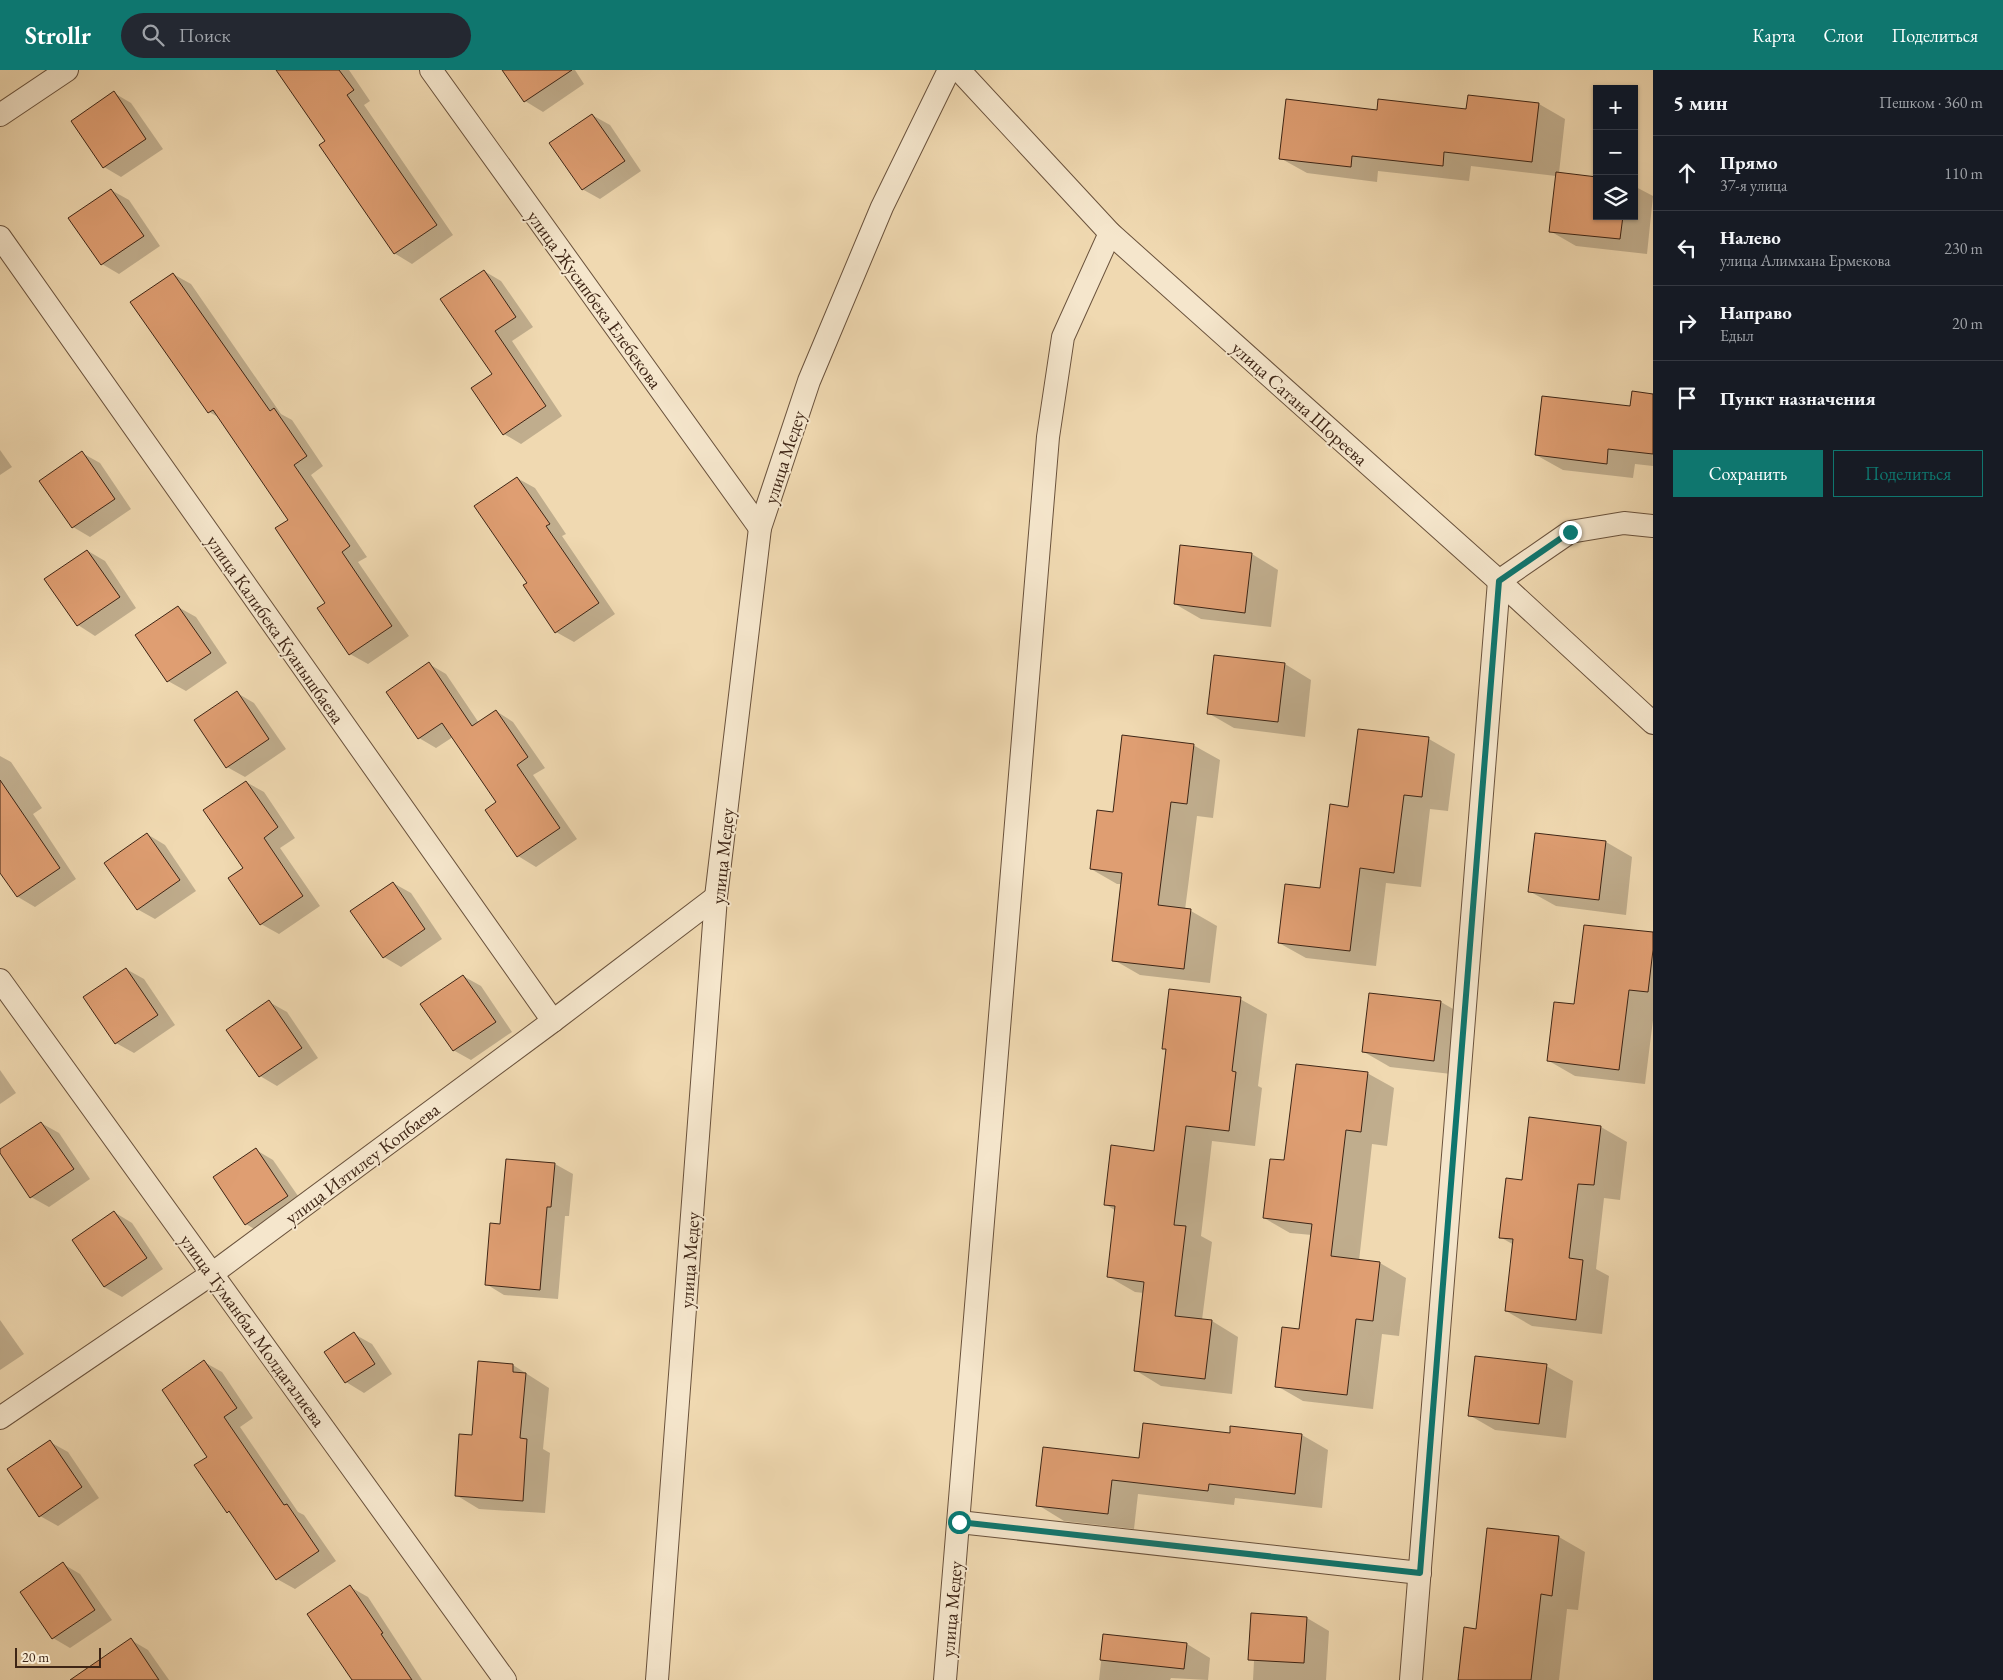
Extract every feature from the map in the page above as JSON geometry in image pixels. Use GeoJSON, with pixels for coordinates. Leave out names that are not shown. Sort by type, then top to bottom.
{"type":"FeatureCollection","features":[{"type":"Feature","properties":{"kind":"street"},"geometry":{"type":"LineString","coordinates":[[0,115],[67,70]]}},
{"type":"Feature","properties":{"kind":"street","name":"улица Жусипбека Елебекова"},"geometry":{"type":"LineString","coordinates":[[431,70],[760,528]]}},
{"type":"Feature","properties":{"kind":"street","name":"улица Медеу"},"geometry":{"type":"LineString","coordinates":[[657,1680],[716,897],[760,528],[813,372],[882,207],[950,70]]}},
{"type":"Feature","properties":{"kind":"street","name":"улица Сатана Шореева"},"geometry":{"type":"LineString","coordinates":[[959,70],[1110,233],[1499,581],[1653,724]]}},
{"type":"Feature","properties":{"kind":"street","name":"улица Медеу"},"geometry":{"type":"LineString","coordinates":[[945,1680],[1048,437],[1063,337],[1110,233]]}},
{"type":"Feature","properties":{"kind":"street","name":"улица Калибека Куанышбаева"},"geometry":{"type":"LineString","coordinates":[[0,237],[553,1021]]}},
{"type":"Feature","properties":{"kind":"street"},"geometry":{"type":"LineString","coordinates":[[1411,1680],[1499,581],[1570,532],[1624,523],[1653,526]]}},
{"type":"Feature","properties":{"kind":"street","name":"улица Изтилеу Копбаева"},"geometry":{"type":"LineString","coordinates":[[0,1418],[213,1273],[553,1021],[716,897]]}},
{"type":"Feature","properties":{"kind":"street","name":"улица Туманбая Молдагалиева"},"geometry":{"type":"LineString","coordinates":[[0,980],[505,1680]]}},
{"type":"Feature","properties":{"kind":"street"},"geometry":{"type":"LineString","coordinates":[[959,1522],[1420,1573]]}},
{"type":"Feature","properties":{"kind":"building"},"geometry":{"type":"Polygon","coordinates":[[[276,70],[339,70],[354,90],[347,95],[437,225],[394,254],[319,145],[325,141],[276,70]]]}},
{"type":"Feature","properties":{"kind":"building"},"geometry":{"type":"Polygon","coordinates":[[[502,70],[572,70],[524,102],[502,70]]]}},
{"type":"Feature","properties":{"kind":"building"},"geometry":{"type":"Polygon","coordinates":[[[114,91],[146,139],[103,168],[71,121],[114,91]]]}},
{"type":"Feature","properties":{"kind":"building"},"geometry":{"type":"Polygon","coordinates":[[[1468,95],[1539,103],[1532,162],[1444,152],[1443,166],[1352,156],[1351,167],[1279,159],[1286,99],[1377,110],[1378,99],[1466,109],[1468,95]]]}},
{"type":"Feature","properties":{"kind":"building"},"geometry":{"type":"Polygon","coordinates":[[[592,114],[625,161],[582,190],[549,143],[592,114]]]}},
{"type":"Feature","properties":{"kind":"building"},"geometry":{"type":"Polygon","coordinates":[[[1556,172],[1593,177],[1593,220],[1622,220],[1620,239],[1549,232],[1556,172]]]}},
{"type":"Feature","properties":{"kind":"building"},"geometry":{"type":"Polygon","coordinates":[[[111,189],[144,236],[101,265],[68,218],[111,189]]]}},
{"type":"Feature","properties":{"kind":"building"},"geometry":{"type":"Polygon","coordinates":[[[484,270],[516,317],[495,331],[546,406],[503,435],[471,388],[492,374],[440,299],[484,270]]]}},
{"type":"Feature","properties":{"kind":"building"},"geometry":{"type":"Polygon","coordinates":[[[173,273],[270,411],[274,408],[307,456],[294,465],[350,546],[342,552],[392,626],[349,655],[317,608],[325,603],[275,528],[288,520],[213,410],[208,413],[130,302],[173,273]]]}},
{"type":"Feature","properties":{"kind":"building"},"geometry":{"type":"Polygon","coordinates":[[[1632,391],[1653,394],[1653,454],[1608,449],[1607,464],[1535,455],[1542,396],[1630,406],[1632,391]]]}},
{"type":"Feature","properties":{"kind":"building"},"geometry":{"type":"Polygon","coordinates":[[[82,451],[115,499],[72,528],[39,481],[82,451]]]}},
{"type":"Feature","properties":{"kind":"building"},"geometry":{"type":"Polygon","coordinates":[[[517,477],[550,524],[546,526],[599,603],[555,633],[523,585],[527,583],[474,506],[517,477]]]}},
{"type":"Feature","properties":{"kind":"building"},"geometry":{"type":"Polygon","coordinates":[[[1180,545],[1252,553],[1245,613],[1174,604],[1180,545]]]}},
{"type":"Feature","properties":{"kind":"building"},"geometry":{"type":"Polygon","coordinates":[[[87,550],[120,597],[77,626],[44,579],[87,550]]]}},
{"type":"Feature","properties":{"kind":"building"},"geometry":{"type":"Polygon","coordinates":[[[178,606],[211,653],[167,682],[135,635],[178,606]]]}},
{"type":"Feature","properties":{"kind":"building"},"geometry":{"type":"Polygon","coordinates":[[[1214,655],[1285,663],[1278,722],[1207,714],[1214,655]]]}},
{"type":"Feature","properties":{"kind":"building"},"geometry":{"type":"Polygon","coordinates":[[[429,662],[472,726],[496,710],[528,757],[517,765],[560,828],[517,857],[485,810],[496,802],[442,723],[418,739],[386,692],[429,662]]]}},
{"type":"Feature","properties":{"kind":"building"},"geometry":{"type":"Polygon","coordinates":[[[237,691],[269,739],[226,768],[194,720],[237,691]]]}},
{"type":"Feature","properties":{"kind":"building"},"geometry":{"type":"Polygon","coordinates":[[[1358,729],[1429,737],[1422,797],[1404,795],[1394,873],[1360,868],[1350,951],[1278,943],[1285,884],[1320,888],[1330,804],[1348,807],[1358,729]]]}},
{"type":"Feature","properties":{"kind":"building"},"geometry":{"type":"Polygon","coordinates":[[[1122,735],[1194,744],[1187,804],[1171,802],[1158,905],[1191,909],[1184,969],[1112,961],[1122,873],[1090,869],[1097,810],[1113,812],[1122,735]]]}},
{"type":"Feature","properties":{"kind":"building"},"geometry":{"type":"Polygon","coordinates":[[[0,780],[60,868],[17,897],[0,873],[0,780]]]}},
{"type":"Feature","properties":{"kind":"building"},"geometry":{"type":"Polygon","coordinates":[[[246,781],[278,827],[264,838],[303,896],[260,925],[228,878],[243,868],[203,810],[246,781]]]}},
{"type":"Feature","properties":{"kind":"building"},"geometry":{"type":"Polygon","coordinates":[[[147,833],[180,880],[137,910],[104,863],[147,833]]]}},
{"type":"Feature","properties":{"kind":"building"},"geometry":{"type":"Polygon","coordinates":[[[1535,833],[1606,841],[1599,900],[1528,892],[1535,833]]]}},
{"type":"Feature","properties":{"kind":"building"},"geometry":{"type":"Polygon","coordinates":[[[393,882],[425,929],[383,958],[350,911],[393,882]]]}},
{"type":"Feature","properties":{"kind":"building"},"geometry":{"type":"Polygon","coordinates":[[[1584,925],[1653,932],[1648,992],[1629,990],[1619,1070],[1547,1061],[1554,1002],[1574,1004],[1584,925]]]}},
{"type":"Feature","properties":{"kind":"building"},"geometry":{"type":"Polygon","coordinates":[[[126,968],[158,1015],[115,1044],[83,997],[126,968]]]}},
{"type":"Feature","properties":{"kind":"building"},"geometry":{"type":"Polygon","coordinates":[[[463,975],[496,1022],[453,1051],[420,1004],[463,975]]]}},
{"type":"Feature","properties":{"kind":"building"},"geometry":{"type":"Polygon","coordinates":[[[1169,989],[1241,997],[1232,1071],[1236,1072],[1229,1131],[1186,1126],[1174,1225],[1186,1226],[1175,1316],[1212,1320],[1205,1379],[1134,1371],[1144,1282],[1107,1277],[1115,1206],[1104,1205],[1111,1145],[1154,1151],[1166,1049],[1162,1049],[1169,989]]]}},
{"type":"Feature","properties":{"kind":"building"},"geometry":{"type":"Polygon","coordinates":[[[1369,993],[1441,1001],[1434,1061],[1362,1052],[1369,993]]]}},
{"type":"Feature","properties":{"kind":"building"},"geometry":{"type":"Polygon","coordinates":[[[269,1000],[302,1048],[259,1077],[226,1030],[269,1000]]]}},
{"type":"Feature","properties":{"kind":"building"},"geometry":{"type":"Polygon","coordinates":[[[1296,1064],[1368,1072],[1361,1132],[1346,1130],[1331,1256],[1380,1262],[1373,1321],[1356,1319],[1347,1395],[1275,1387],[1282,1327],[1299,1329],[1312,1224],[1263,1218],[1270,1159],[1284,1160],[1296,1064]]]}},
{"type":"Feature","properties":{"kind":"building"},"geometry":{"type":"Polygon","coordinates":[[[1529,1117],[1601,1126],[1594,1185],[1578,1184],[1569,1258],[1583,1260],[1576,1320],[1505,1311],[1513,1239],[1499,1238],[1506,1178],[1522,1180],[1529,1117]]]}},
{"type":"Feature","properties":{"kind":"building"},"geometry":{"type":"Polygon","coordinates":[[[41,1122],[74,1169],[30,1198],[0,1153],[0,1149],[41,1122]]]}},
{"type":"Feature","properties":{"kind":"building"},"geometry":{"type":"Polygon","coordinates":[[[256,1148],[288,1196],[245,1225],[213,1177],[256,1148]]]}},
{"type":"Feature","properties":{"kind":"building"},"geometry":{"type":"Polygon","coordinates":[[[506,1159],[555,1163],[551,1207],[547,1207],[540,1290],[485,1285],[490,1223],[500,1224],[506,1159]]]}},
{"type":"Feature","properties":{"kind":"building"},"geometry":{"type":"Polygon","coordinates":[[[114,1211],[147,1258],[104,1287],[72,1240],[114,1211]]]}},
{"type":"Feature","properties":{"kind":"building"},"geometry":{"type":"Polygon","coordinates":[[[354,1332],[375,1364],[345,1383],[324,1352],[354,1332]]]}},
{"type":"Feature","properties":{"kind":"building"},"geometry":{"type":"Polygon","coordinates":[[[1475,1356],[1547,1364],[1539,1424],[1468,1416],[1475,1356]]]}},
{"type":"Feature","properties":{"kind":"building"},"geometry":{"type":"Polygon","coordinates":[[[204,1360],[237,1408],[224,1417],[284,1505],[287,1504],[319,1551],[276,1580],[229,1511],[227,1513],[194,1465],[207,1457],[162,1390],[204,1360]]]}},
{"type":"Feature","properties":{"kind":"building"},"geometry":{"type":"Polygon","coordinates":[[[478,1361],[513,1364],[513,1372],[526,1373],[520,1438],[527,1439],[523,1501],[455,1496],[459,1434],[472,1435],[478,1361]]]}},
{"type":"Feature","properties":{"kind":"building"},"geometry":{"type":"Polygon","coordinates":[[[1143,1423],[1230,1433],[1230,1426],[1302,1434],[1295,1494],[1209,1484],[1208,1491],[1112,1480],[1108,1514],[1036,1506],[1043,1447],[1139,1458],[1143,1423]]]}},
{"type":"Feature","properties":{"kind":"building"},"geometry":{"type":"Polygon","coordinates":[[[50,1440],[82,1487],[39,1517],[7,1469],[50,1440]]]}},
{"type":"Feature","properties":{"kind":"building"},"geometry":{"type":"Polygon","coordinates":[[[1487,1528],[1559,1536],[1552,1596],[1541,1594],[1531,1680],[1458,1680],[1464,1627],[1476,1629],[1487,1528]]]}},
{"type":"Feature","properties":{"kind":"building"},"geometry":{"type":"Polygon","coordinates":[[[63,1562],[95,1610],[52,1639],[20,1592],[63,1562]]]}},
{"type":"Feature","properties":{"kind":"building"},"geometry":{"type":"Polygon","coordinates":[[[350,1585],[412,1680],[352,1680],[307,1614],[350,1585]]]}},
{"type":"Feature","properties":{"kind":"building"},"geometry":{"type":"Polygon","coordinates":[[[1251,1613],[1307,1617],[1304,1663],[1248,1660],[1251,1613]]]}},
{"type":"Feature","properties":{"kind":"building"},"geometry":{"type":"Polygon","coordinates":[[[1103,1634],[1187,1643],[1184,1669],[1100,1660],[1103,1634]]]}},
{"type":"Feature","properties":{"kind":"building"},"geometry":{"type":"Polygon","coordinates":[[[131,1638],[159,1680],[70,1680],[131,1638]]]}},
{"type":"Feature","properties":{"kind":"route"},"geometry":{"type":"LineString","coordinates":[[959,1522],[1420,1573],[1499,581],[1570,532]]}}]}
